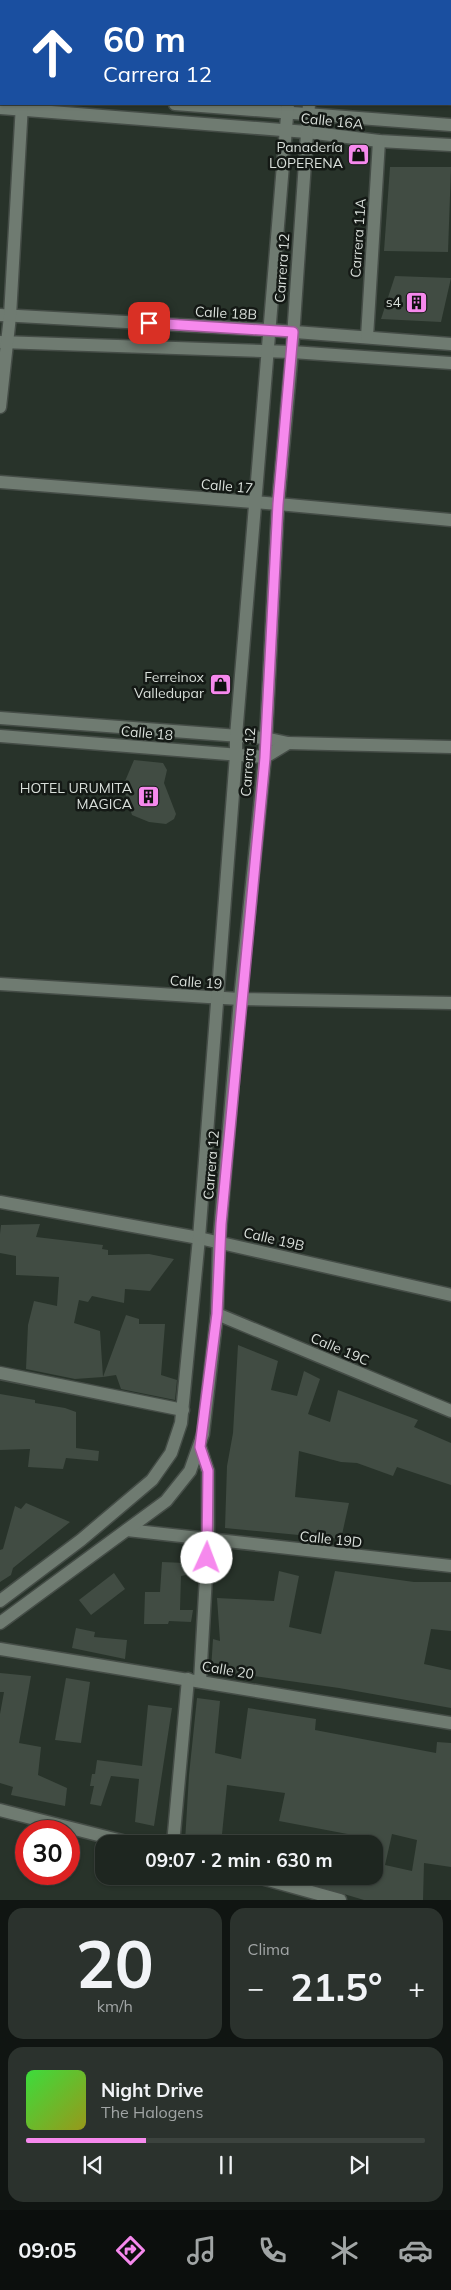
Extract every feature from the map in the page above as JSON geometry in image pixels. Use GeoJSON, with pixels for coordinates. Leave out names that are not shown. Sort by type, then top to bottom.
{"type":"FeatureCollection","features":[{"type":"Feature","properties":{"kind":"street","name":"Calle 16A"},"geometry":{"type":"LineString","coordinates":[[203,105],[309,108],[451,125]]}},
{"type":"Feature","properties":{"kind":"street","name":"Calle 16A"},"geometry":{"type":"LineString","coordinates":[[0,108],[22,107],[307,132],[379,141],[451,145]]}},
{"type":"Feature","properties":{"kind":"street"},"geometry":{"type":"LineString","coordinates":[[0,407],[3,342],[22,107]]}},
{"type":"Feature","properties":{"kind":"street","name":"Carrera 12"},"geometry":{"type":"LineString","coordinates":[[0,1600],[82,1540],[152,1480],[171,1454],[183,1410],[199,1238],[236,736],[257,503],[287,108]]}},
{"type":"Feature","properties":{"kind":"street","name":"Carrera 12"},"geometry":{"type":"LineString","coordinates":[[0,1623],[156,1510],[175,1492],[190,1471],[200,1447],[205,1422],[217,1314],[219,1243],[240,1000],[265,758],[278,504],[292,352],[309,108]]}},
{"type":"Feature","properties":{"kind":"street","name":"Carrera 11A"},"geometry":{"type":"LineString","coordinates":[[367,337],[379,141]]}},
{"type":"Feature","properties":{"kind":"street","name":"Calle 18B"},"geometry":{"type":"LineString","coordinates":[[5,315],[269,330],[451,344]]}},
{"type":"Feature","properties":{"kind":"street"},"geometry":{"type":"LineString","coordinates":[[3,342],[292,352],[451,363]]}},
{"type":"Feature","properties":{"kind":"street","name":"Calle 17"},"geometry":{"type":"LineString","coordinates":[[0,482],[451,520]]}},
{"type":"Feature","properties":{"kind":"street","name":"Calle 18"},"geometry":{"type":"LineString","coordinates":[[0,718],[265,738],[288,743],[451,747]]}},
{"type":"Feature","properties":{"kind":"street","name":"Calle 18"},"geometry":{"type":"LineString","coordinates":[[0,736],[265,758]]}},
{"type":"Feature","properties":{"kind":"street"},"geometry":{"type":"LineString","coordinates":[[265,758],[288,743]]}},
{"type":"Feature","properties":{"kind":"street","name":"Calle 19"},"geometry":{"type":"LineString","coordinates":[[0,984],[240,1000],[451,1003]]}},
{"type":"Feature","properties":{"kind":"street","name":"Calle 19B"},"geometry":{"type":"LineString","coordinates":[[0,1202],[199,1238],[451,1295]]}},
{"type":"Feature","properties":{"kind":"street","name":"Calle 19C"},"geometry":{"type":"LineString","coordinates":[[217,1314],[451,1411]]}},
{"type":"Feature","properties":{"kind":"street"},"geometry":{"type":"LineString","coordinates":[[0,1374],[183,1410]]}},
{"type":"Feature","properties":{"kind":"street"},"geometry":{"type":"LineString","coordinates":[[174,1835],[194,1680],[208,1541],[208,1471],[200,1447]]}},
{"type":"Feature","properties":{"kind":"street","name":"Calle 19D"},"geometry":{"type":"LineString","coordinates":[[126,1530],[208,1541],[451,1566]]}},
{"type":"Feature","properties":{"kind":"street","name":"Calle 20"},"geometry":{"type":"LineString","coordinates":[[0,1649],[451,1723]]}},
{"type":"Feature","properties":{"kind":"street"},"geometry":{"type":"LineString","coordinates":[[0,1810],[99,1835]]}},
{"type":"Feature","properties":{"kind":"street"},"geometry":{"type":"LineString","coordinates":[[286,1885],[340,1900]]}},
{"type":"Feature","properties":{"kind":"building"},"geometry":{"type":"Polygon","coordinates":[[[390,167],[451,167],[448,252],[384,251],[390,167]]]}},
{"type":"Feature","properties":{"kind":"building","name":"s4"},"geometry":{"type":"Polygon","coordinates":[[[395,276],[451,278],[441,322],[381,319],[395,276]]]}},
{"type":"Feature","properties":{"kind":"building","name":"HOTEL URUMITA MAGICA"},"geometry":{"type":"Polygon","coordinates":[[[134,760],[163,763],[167,770],[164,783],[176,814],[174,819],[166,824],[149,822],[132,815],[123,786],[134,760]]]}},
{"type":"Feature","properties":{"kind":"building"},"geometry":{"type":"Polygon","coordinates":[[[40,1224],[36,1237],[103,1245],[102,1249],[108,1250],[108,1255],[149,1254],[174,1259],[150,1291],[125,1289],[124,1303],[92,1296],[88,1302],[79,1300],[74,1323],[100,1331],[103,1377],[75,1379],[26,1369],[28,1325],[34,1301],[57,1306],[59,1277],[16,1275],[16,1256],[0,1253],[0,1234],[1,1225],[40,1224]]]}},
{"type":"Feature","properties":{"kind":"building"},"geometry":{"type":"Polygon","coordinates":[[[126,1315],[139,1319],[139,1324],[165,1324],[161,1375],[177,1380],[175,1400],[121,1389],[116,1375],[103,1377],[126,1315]]]}},
{"type":"Feature","properties":{"kind":"building"},"geometry":{"type":"Polygon","coordinates":[[[238,1345],[278,1361],[271,1390],[297,1396],[304,1371],[320,1379],[308,1414],[330,1422],[338,1390],[418,1420],[414,1427],[451,1443],[451,1485],[397,1467],[393,1476],[357,1463],[341,1462],[299,1451],[295,1497],[349,1503],[341,1539],[225,1528],[227,1466],[233,1433],[238,1345]]]}},
{"type":"Feature","properties":{"kind":"building"},"geometry":{"type":"Polygon","coordinates":[[[0,1394],[35,1400],[35,1403],[65,1408],[76,1412],[76,1448],[99,1451],[98,1461],[66,1458],[63,1469],[28,1467],[30,1449],[0,1450],[0,1394]]]}},
{"type":"Feature","properties":{"kind":"building"},"geometry":{"type":"Polygon","coordinates":[[[26,1503],[70,1522],[13,1568],[11,1575],[0,1582],[0,1550],[3,1549],[15,1506],[21,1509],[26,1503]]]}},
{"type":"Feature","properties":{"kind":"building"},"geometry":{"type":"Polygon","coordinates":[[[162,1562],[185,1563],[186,1575],[181,1576],[180,1610],[193,1610],[191,1622],[169,1621],[168,1624],[144,1624],[145,1592],[160,1592],[162,1562]]]}},
{"type":"Feature","properties":{"kind":"building"},"geometry":{"type":"Polygon","coordinates":[[[279,1571],[299,1576],[289,1627],[321,1634],[335,1571],[414,1582],[451,1582],[451,1631],[431,1629],[424,1664],[451,1670],[451,1708],[339,1688],[211,1670],[213,1639],[220,1641],[217,1598],[274,1601],[279,1571]]]}},
{"type":"Feature","properties":{"kind":"building"},"geometry":{"type":"Polygon","coordinates":[[[114,1573],[125,1589],[91,1615],[79,1600],[114,1573]]]}},
{"type":"Feature","properties":{"kind":"building"},"geometry":{"type":"Polygon","coordinates":[[[76,1628],[95,1632],[94,1637],[127,1640],[125,1659],[72,1648],[76,1628]]]}},
{"type":"Feature","properties":{"kind":"building"},"geometry":{"type":"Polygon","coordinates":[[[0,1673],[31,1676],[19,1743],[41,1747],[38,1775],[67,1788],[65,1806],[11,1795],[13,1787],[0,1783],[0,1714],[4,1692],[0,1692],[0,1673]]]}},
{"type":"Feature","properties":{"kind":"building"},"geometry":{"type":"Polygon","coordinates":[[[66,1678],[90,1682],[81,1743],[55,1740],[66,1678]]]}},
{"type":"Feature","properties":{"kind":"building"},"geometry":{"type":"Polygon","coordinates":[[[197,1698],[220,1701],[215,1753],[241,1759],[248,1708],[316,1719],[315,1730],[436,1753],[437,1742],[451,1743],[451,1867],[424,1863],[423,1900],[364,1900],[314,1885],[383,1885],[383,1835],[353,1835],[279,1821],[285,1793],[227,1785],[222,1835],[185,1835],[197,1698]],[[392,1834],[385,1865],[412,1871],[417,1840],[392,1834]]]}},
{"type":"Feature","properties":{"kind":"building"},"geometry":{"type":"Polygon","coordinates":[[[148,1705],[172,1708],[154,1826],[135,1822],[139,1779],[111,1776],[101,1806],[90,1804],[94,1786],[90,1786],[92,1774],[95,1774],[97,1760],[142,1766],[148,1705]]]}},
{"type":"Feature","properties":{"kind":"place","name":"Panadería LOPERENA"},"geometry":{"type":"Point","coordinates":[359,155]}},
{"type":"Feature","properties":{"kind":"place","name":"s4"},"geometry":{"type":"Point","coordinates":[417,302]}},
{"type":"Feature","properties":{"kind":"place","name":"Ferreinox Valledupar"},"geometry":{"type":"Point","coordinates":[220,685]}},
{"type":"Feature","properties":{"kind":"place","name":"HOTEL URUMITA MAGICA"},"geometry":{"type":"Point","coordinates":[148,796]}},
{"type":"Feature","properties":{"kind":"route"},"geometry":{"type":"LineString","coordinates":[[149,323],[293,332],[278,504],[265,758],[240,1000],[219,1243],[217,1314],[205,1422],[200,1447],[208,1471],[207,1558]]}}]}
